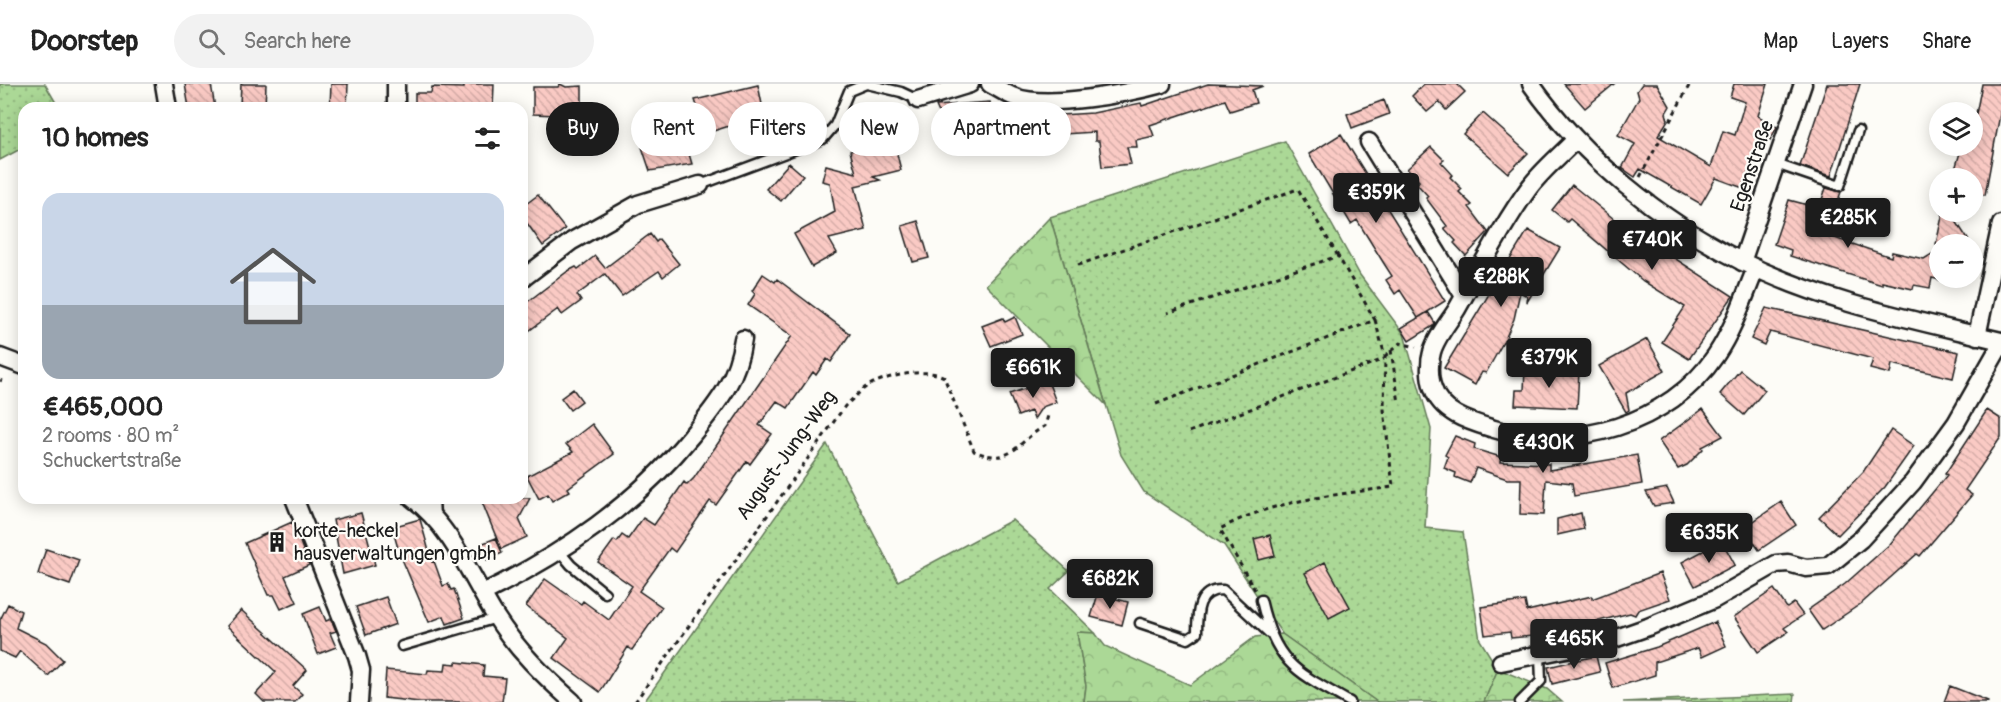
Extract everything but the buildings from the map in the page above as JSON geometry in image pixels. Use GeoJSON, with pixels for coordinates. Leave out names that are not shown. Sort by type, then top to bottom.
{"type":"FeatureCollection","features":[{"type":"Feature","properties":{"kind":"street"},"geometry":{"type":"LineString","coordinates":[[164,84],[167,102]]}},
{"type":"Feature","properties":{"kind":"street"},"geometry":{"type":"LineString","coordinates":[[396,84],[396,102]]}},
{"type":"Feature","properties":{"kind":"street"},"geometry":{"type":"LineString","coordinates":[[918,100],[970,84]]}},
{"type":"Feature","properties":{"kind":"street"},"geometry":{"type":"LineString","coordinates":[[990,84],[1016,98],[1044,100],[1091,97],[1162,84]]}},
{"type":"Feature","properties":{"kind":"street"},"geometry":{"type":"LineString","coordinates":[[1501,662],[1611,640],[1648,627],[1714,599],[1776,564],[1788,563],[1806,568],[1828,566],[1861,538],[1913,482],[1956,423],[2001,343],[1865,307],[1748,265],[1694,235],[1632,191],[1576,139],[1531,84]]}},
{"type":"Feature","properties":{"kind":"street","name":"Egenstraße"},"geometry":{"type":"LineString","coordinates":[[1432,351],[1432,387],[1440,403],[1473,422],[1527,436],[1560,437],[1608,430],[1642,417],[1694,381],[1716,356],[1730,331],[1776,164],[1803,84]]}},
{"type":"Feature","properties":{"kind":"street"},"geometry":{"type":"LineString","coordinates":[[1432,351],[1530,188],[1576,139]]}},
{"type":"Feature","properties":{"kind":"street"},"geometry":{"type":"LineString","coordinates":[[1369,142],[1464,296]]}},
{"type":"Feature","properties":{"kind":"street"},"geometry":{"type":"LineString","coordinates":[[528,275],[572,242],[638,204],[700,185]]}},
{"type":"Feature","properties":{"kind":"street"},"geometry":{"type":"LineString","coordinates":[[1977,336],[2001,224]]}},
{"type":"Feature","properties":{"kind":"street"},"geometry":{"type":"LineString","coordinates":[[483,593],[560,552],[637,494],[681,448],[733,381],[742,339]]}},
{"type":"Feature","properties":{"kind":"street"},"geometry":{"type":"LineString","coordinates":[[0,357],[18,364]]}},
{"type":"Feature","properties":{"kind":"street"},"geometry":{"type":"LineString","coordinates":[[296,504],[357,656],[361,670],[359,702]]}},
{"type":"Feature","properties":{"kind":"street"},"geometry":{"type":"LineString","coordinates":[[419,504],[435,518],[497,618],[523,654],[573,702]]}},
{"type":"Feature","properties":{"kind":"lane"},"geometry":{"type":"LineString","coordinates":[[700,185],[823,139],[835,125],[849,91],[866,84],[901,92],[918,100]]}},
{"type":"Feature","properties":{"kind":"lane"},"geometry":{"type":"LineString","coordinates":[[1776,164],[1840,186],[1858,131]]}},
{"type":"Feature","properties":{"kind":"lane"},"geometry":{"type":"LineString","coordinates":[[434,504],[435,518]]}},
{"type":"Feature","properties":{"kind":"lane"},"geometry":{"type":"LineString","coordinates":[[560,552],[571,565],[605,593]]}},
{"type":"Feature","properties":{"kind":"lane"},"geometry":{"type":"LineString","coordinates":[[1140,623],[1188,639],[1197,633],[1197,611],[1205,595],[1216,590],[1223,590],[1269,633],[1298,672],[1350,702]]}},
{"type":"Feature","properties":{"kind":"lane"},"geometry":{"type":"LineString","coordinates":[[1261,600],[1269,633]]}},
{"type":"Feature","properties":{"kind":"lane"},"geometry":{"type":"LineString","coordinates":[[402,646],[497,618]]}},
{"type":"Feature","properties":{"kind":"lane"},"geometry":{"type":"LineString","coordinates":[[1520,702],[1541,681],[1539,655]]}},
{"type":"Feature","properties":{"kind":"path"},"geometry":{"type":"LineString","coordinates":[[1632,191],[1690,84]]}},
{"type":"Feature","properties":{"kind":"path"},"geometry":{"type":"LineString","coordinates":[[1078,265],[1298,189],[1375,320],[1384,357],[1384,409],[1393,487],[1294,502],[1234,521],[1220,529],[1261,600]]}},
{"type":"Feature","properties":{"kind":"path"},"geometry":{"type":"LineString","coordinates":[[1167,313],[1338,256]]}},
{"type":"Feature","properties":{"kind":"path"},"geometry":{"type":"LineString","coordinates":[[1156,404],[1375,320]]}},
{"type":"Feature","properties":{"kind":"path"},"geometry":{"type":"LineString","coordinates":[[1189,432],[1384,357],[1400,343],[1432,351]]}},
{"type":"Feature","properties":{"kind":"path"},"geometry":{"type":"LineString","coordinates":[[1391,350],[1399,403]]}},
{"type":"Feature","properties":{"kind":"path","name":"August-Jung-Weg"},"geometry":{"type":"LineString","coordinates":[[635,702],[845,406],[867,387],[877,382],[925,371],[935,372],[944,377],[974,451],[990,457],[1009,454],[1031,434],[1045,426],[1049,412]]}},
{"type":"Feature","properties":{"kind":"green space"},"geometry":{"type":"Polygon","coordinates":[[[0,84],[45,84],[56,102],[18,102],[18,150],[0,160],[0,84]]]}},
{"type":"Feature","properties":{"kind":"green space"},"geometry":{"type":"Polygon","coordinates":[[[1285,141],[1360,275],[1404,334],[1431,429],[1425,528],[1463,532],[1480,640],[1498,669],[1484,702],[1377,702],[1282,634],[1224,545],[1144,492],[1121,455],[1050,217],[1285,141]]]}},
{"type":"Feature","properties":{"kind":"green space"},"geometry":{"type":"Polygon","coordinates":[[[1050,217],[1106,405],[986,285],[1050,217]]]}},
{"type":"Feature","properties":{"kind":"green space"},"geometry":{"type":"Polygon","coordinates":[[[827,444],[898,581],[1012,520],[1069,571],[1050,589],[1095,633],[1077,632],[1086,686],[1084,702],[644,702],[827,444]]]}},
{"type":"Feature","properties":{"kind":"green space"},"geometry":{"type":"Polygon","coordinates":[[[1077,632],[1095,633],[1105,646],[1190,685],[1255,637],[1282,634],[1377,702],[1084,702],[1086,686],[1077,632]]]}},
{"type":"Feature","properties":{"kind":"green space"},"geometry":{"type":"Polygon","coordinates":[[[1498,669],[1547,689],[1562,702],[1484,702],[1498,669]]]}},
{"type":"Feature","properties":{"kind":"green space"},"geometry":{"type":"Polygon","coordinates":[[[1795,694],[1794,702],[1623,702],[1795,694]]]}},
{"type":"Feature","properties":{"kind":"place","name":"korte-heckel hausverwaltungen gmbh"},"geometry":{"type":"Point","coordinates":[277,542]}}]}
